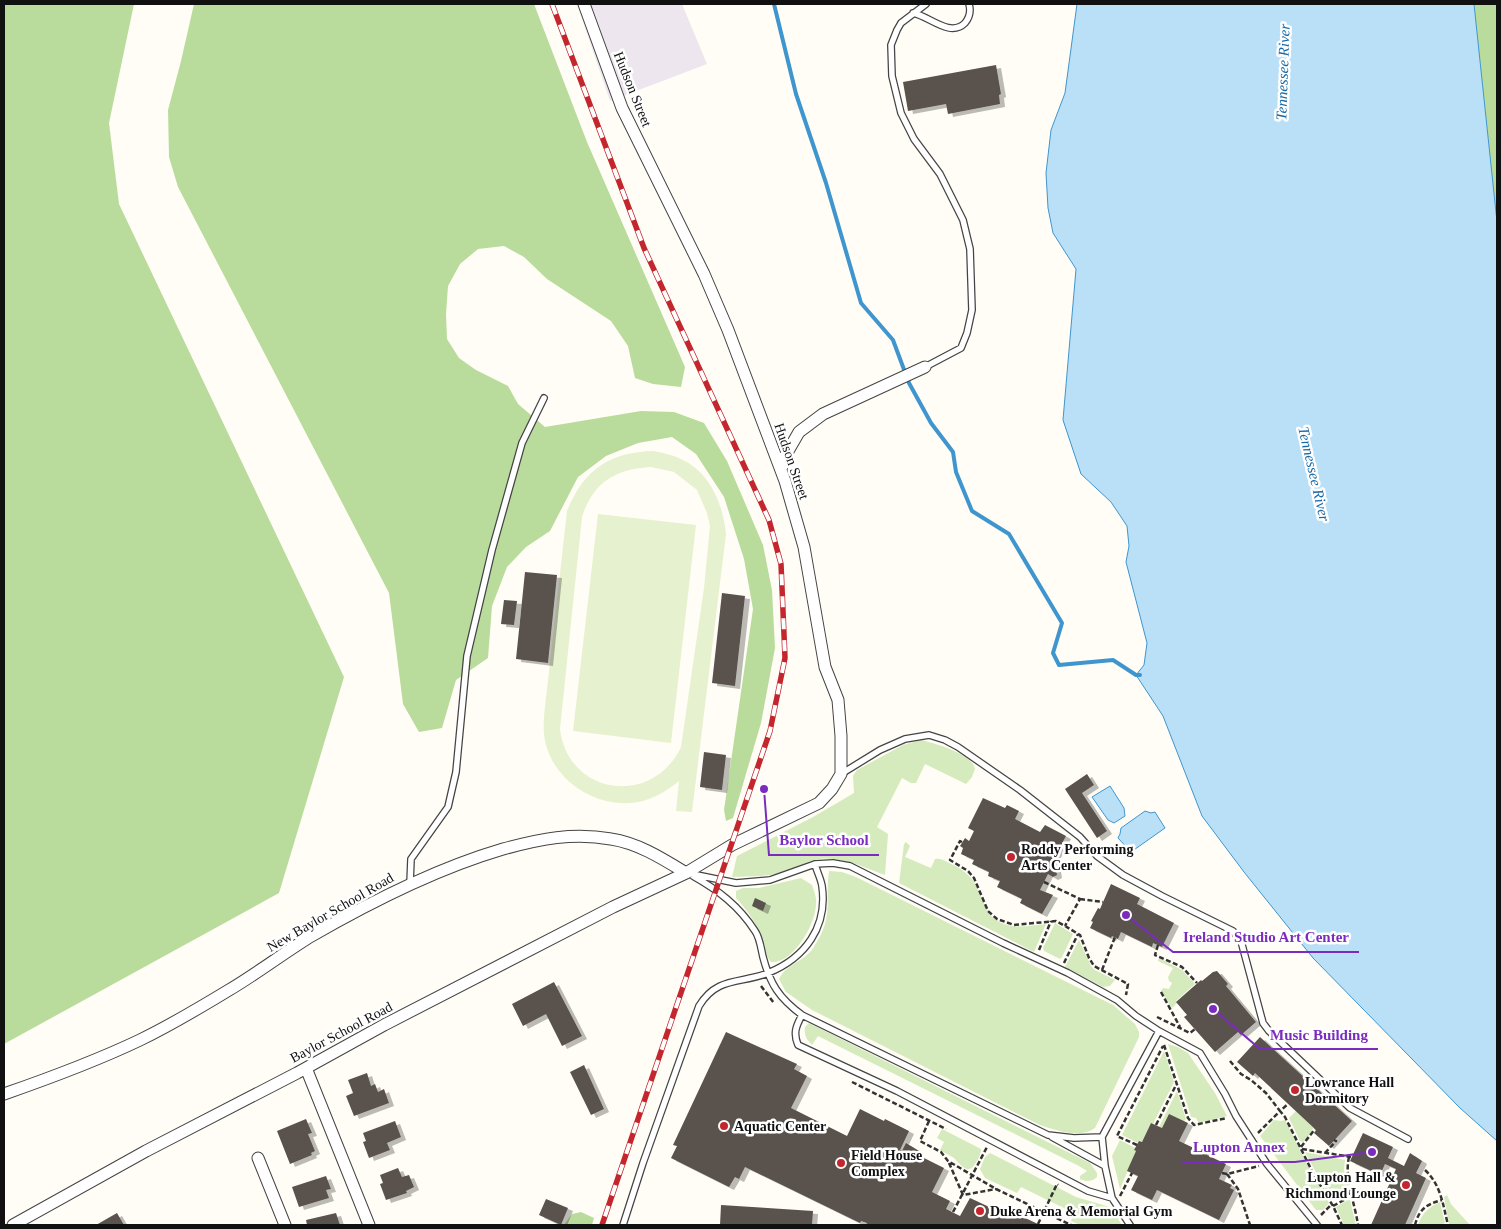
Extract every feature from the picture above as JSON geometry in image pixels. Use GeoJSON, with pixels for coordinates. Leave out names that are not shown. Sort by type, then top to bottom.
{"type":"FeatureCollection","features":[{"type":"Feature","properties":{"kind":"street","name":"Hudson Street"},"geometry":{"type":"LineString","coordinates":[[584,4],[622,108],[704,274],[728,330],[781,470],[804,547],[825,667],[838,700],[841,736],[841,774]]}},
{"type":"Feature","properties":{"kind":"street"},"geometry":{"type":"LineString","coordinates":[[781,470],[784,458],[799,432],[823,414],[925,367]]}},
{"type":"Feature","properties":{"kind":"street"},"geometry":{"type":"LineString","coordinates":[[686,873],[732,846],[819,802],[832,789],[841,774]]}},
{"type":"Feature","properties":{"kind":"street","name":"New Baylor School Road"},"geometry":{"type":"LineString","coordinates":[[4,1094],[60,1074],[142,1039],[229,990],[308,938],[410,884],[476,857],[542,839],[583,836],[612,839],[632,845],[662,858],[686,873]]}},
{"type":"Feature","properties":{"kind":"street","name":"Baylor School Road"},"geometry":{"type":"LineString","coordinates":[[13,1225],[146,1151],[306,1068],[384,1025],[613,907],[686,873]]}},
{"type":"Feature","properties":{"kind":"street"},"geometry":{"type":"LineString","coordinates":[[306,1068],[369,1225]]}},
{"type":"Feature","properties":{"kind":"street"},"geometry":{"type":"LineString","coordinates":[[258,1158],[284,1225]]}},
{"type":"Feature","properties":{"kind":"lane"},"geometry":{"type":"LineString","coordinates":[[925,367],[960,348],[967,333],[972,310],[970,249],[963,220],[940,174],[914,139],[901,113],[892,76],[891,45],[901,23],[926,4]]}},
{"type":"Feature","properties":{"kind":"lane"},"geometry":{"type":"LineString","coordinates":[[913,13],[923,15],[950,29],[960,27],[967,22],[970,16],[969,4]]}},
{"type":"Feature","properties":{"kind":"lane"},"geometry":{"type":"LineString","coordinates":[[410,884],[411,858],[448,807],[456,772],[467,656],[471,637],[492,550],[522,443],[544,398]]}},
{"type":"Feature","properties":{"kind":"lane"},"geometry":{"type":"LineString","coordinates":[[841,774],[880,750],[913,737],[929,735],[958,747],[1020,790],[1080,837],[1097,856],[1123,876],[1233,930],[1241,941],[1263,1023],[1269,1031],[1350,1108],[1408,1139]]}},
{"type":"Feature","properties":{"kind":"lane"},"geometry":{"type":"LineString","coordinates":[[686,873],[736,883],[770,880],[815,864],[834,863],[850,866],[1101,991],[1117,1000],[1136,1016],[1159,1031],[1200,1053],[1236,1116],[1267,1164],[1316,1224]]}},
{"type":"Feature","properties":{"kind":"lane"},"geometry":{"type":"LineString","coordinates":[[624,1225],[643,1163],[699,1006],[706,996],[724,985],[735,980],[767,974],[786,964],[809,945],[818,923],[822,905],[822,886],[815,864]]}},
{"type":"Feature","properties":{"kind":"lane"},"geometry":{"type":"LineString","coordinates":[[686,873],[717,890],[732,902],[756,932],[767,974],[785,1002],[802,1015],[1048,1135],[1105,1166]]}},
{"type":"Feature","properties":{"kind":"lane"},"geometry":{"type":"LineString","coordinates":[[802,1015],[796,1025],[794,1035],[798,1044],[897,1091],[1088,1191],[1112,1198]]}},
{"type":"Feature","properties":{"kind":"lane"},"geometry":{"type":"LineString","coordinates":[[1130,1225],[1112,1198],[1105,1166],[1102,1137],[1159,1031]]}},
{"type":"Feature","properties":{"kind":"lane"},"geometry":{"type":"LineString","coordinates":[[1048,1135],[1074,1138],[1102,1137]]}},
{"type":"Feature","properties":{"kind":"path"},"geometry":{"type":"LineString","coordinates":[[962,842],[960,841],[950,860],[968,871],[974,878],[988,911],[997,919],[1014,925],[1056,921],[1078,934],[1094,966],[1128,984],[1126,994],[1130,999]]}},
{"type":"Feature","properties":{"kind":"path"},"geometry":{"type":"LineString","coordinates":[[1044,882],[1080,899],[1103,902]]}},
{"type":"Feature","properties":{"kind":"path"},"geometry":{"type":"LineString","coordinates":[[1065,926],[1080,899]]}},
{"type":"Feature","properties":{"kind":"path"},"geometry":{"type":"LineString","coordinates":[[1038,951],[1051,921]]}},
{"type":"Feature","properties":{"kind":"path"},"geometry":{"type":"LineString","coordinates":[[1064,963],[1078,934]]}},
{"type":"Feature","properties":{"kind":"path"},"geometry":{"type":"LineString","coordinates":[[1102,970],[1115,937]]}},
{"type":"Feature","properties":{"kind":"path"},"geometry":{"type":"LineString","coordinates":[[1158,945],[1155,955],[1182,967],[1197,983]]}},
{"type":"Feature","properties":{"kind":"path"},"geometry":{"type":"LineString","coordinates":[[1161,992],[1181,1029]]}},
{"type":"Feature","properties":{"kind":"path"},"geometry":{"type":"LineString","coordinates":[[1152,1015],[1190,1033],[1195,1029]]}},
{"type":"Feature","properties":{"kind":"path"},"geometry":{"type":"LineString","coordinates":[[1136,1145],[1117,1136],[1164,1044],[1188,1118],[1194,1125],[1236,1116]]}},
{"type":"Feature","properties":{"kind":"path"},"geometry":{"type":"LineString","coordinates":[[1230,1061],[1241,1074],[1266,1093],[1285,1117],[1342,1225]]}},
{"type":"Feature","properties":{"kind":"path"},"geometry":{"type":"LineString","coordinates":[[1156,1125],[1177,1083]]}},
{"type":"Feature","properties":{"kind":"path"},"geometry":{"type":"LineString","coordinates":[[1252,1140],[1288,1104]]}},
{"type":"Feature","properties":{"kind":"path"},"geometry":{"type":"LineString","coordinates":[[935,1111],[920,1141],[941,1152],[948,1161],[963,1195]]}},
{"type":"Feature","properties":{"kind":"path"},"geometry":{"type":"LineString","coordinates":[[1301,1148],[1315,1129]]}},
{"type":"Feature","properties":{"kind":"path"},"geometry":{"type":"LineString","coordinates":[[1325,1153],[1336,1142],[1334,1140]]}},
{"type":"Feature","properties":{"kind":"path"},"geometry":{"type":"LineString","coordinates":[[953,1212],[990,1141]]}},
{"type":"Feature","properties":{"kind":"path"},"geometry":{"type":"LineString","coordinates":[[1301,1148],[1350,1157],[1347,1170],[1358,1225]]}},
{"type":"Feature","properties":{"kind":"path"},"geometry":{"type":"LineString","coordinates":[[948,1161],[996,1188],[1071,1225]]}},
{"type":"Feature","properties":{"kind":"path"},"geometry":{"type":"LineString","coordinates":[[1222,1173],[1227,1174],[1267,1164]]}},
{"type":"Feature","properties":{"kind":"path"},"geometry":{"type":"LineString","coordinates":[[1425,1170],[1436,1182],[1448,1225]]}},
{"type":"Feature","properties":{"kind":"path"},"geometry":{"type":"LineString","coordinates":[[1227,1174],[1238,1188],[1250,1225]]}},
{"type":"Feature","properties":{"kind":"path"},"geometry":{"type":"LineString","coordinates":[[963,1195],[996,1188]]}},
{"type":"Feature","properties":{"kind":"path"},"geometry":{"type":"LineString","coordinates":[[1342,1195],[1374,1190],[1385,1194]]}},
{"type":"Feature","properties":{"kind":"path"},"geometry":{"type":"LineString","coordinates":[[1316,1224],[1332,1205],[1344,1200],[1340,1191],[1326,1195]]}},
{"type":"Feature","properties":{"kind":"path"},"geometry":{"type":"LineString","coordinates":[[1416,1225],[1417,1218],[1423,1210],[1430,1204],[1442,1200]]}},
{"type":"Feature","properties":{"kind":"shaded area"},"geometry":{"type":"Polygon","coordinates":[[[577,4],[682,4],[707,64],[610,101],[577,4]]]}},
{"type":"Feature","properties":{"kind":"green space"},"geometry":{"type":"Polygon","coordinates":[[[4,4],[134,4],[109,123],[119,204],[344,677],[279,893],[4,1044],[4,4]]]}},
{"type":"Feature","properties":{"kind":"green space"},"geometry":{"type":"Polygon","coordinates":[[[194,4],[534,4],[587,142],[685,367],[681,387],[653,384],[635,378],[628,346],[611,321],[547,279],[524,257],[504,246],[478,249],[460,264],[448,286],[447,339],[459,358],[476,370],[508,386],[518,404],[545,427],[641,411],[674,412],[704,423],[727,461],[763,545],[772,590],[775,648],[761,723],[733,818],[726,821],[724,810],[753,609],[744,559],[724,497],[696,454],[672,437],[638,443],[606,456],[578,477],[550,531],[526,547],[507,567],[492,606],[488,658],[456,680],[442,728],[419,732],[403,704],[389,593],[178,187],[169,157],[168,110],[194,4]]]}},
{"type":"Feature","properties":{"kind":"green space"},"geometry":{"type":"Polygon","coordinates":[[[1474,4],[1497,4],[1497,222],[1474,4]]]}},
{"type":"Feature","properties":{"kind":"green space"},"geometry":{"type":"Polygon","coordinates":[[[654,451],[664,453],[678,458],[700,472],[713,490],[718,501],[722,511],[726,534],[692,812],[676,811],[679,781],[655,796],[631,803],[602,800],[588,794],[575,786],[555,765],[544,738],[544,711],[567,511],[574,496],[590,474],[612,459],[638,452],[654,451]],[[651,467],[638,468],[617,474],[599,486],[592,495],[582,517],[560,729],[566,751],[578,769],[594,780],[613,786],[633,785],[651,779],[668,766],[681,747],[704,588],[710,526],[707,513],[697,490],[674,472],[651,467]]]}},
{"type":"Feature","properties":{"kind":"green space"},"geometry":{"type":"Polygon","coordinates":[[[598,514],[696,525],[671,743],[573,731],[598,514]]]}},
{"type":"Feature","properties":{"kind":"green space"},"geometry":{"type":"Polygon","coordinates":[[[921,740],[960,754],[973,764],[975,769],[972,777],[966,784],[925,764],[916,783],[911,783],[902,778],[877,827],[888,834],[885,875],[850,862],[823,859],[810,861],[779,874],[732,877],[737,856],[813,817],[854,793],[853,776],[857,770],[903,745],[921,740]]]}},
{"type":"Feature","properties":{"kind":"green space"},"geometry":{"type":"Polygon","coordinates":[[[906,842],[910,846],[905,857],[931,868],[935,859],[944,860],[966,873],[975,884],[987,910],[997,921],[1014,926],[1046,924],[1034,952],[899,883],[904,844],[906,842]]]}},
{"type":"Feature","properties":{"kind":"green space"},"geometry":{"type":"Polygon","coordinates":[[[829,871],[842,872],[856,877],[1113,1005],[1135,1024],[1139,1037],[1095,1128],[1082,1133],[1075,1133],[1040,1125],[812,1010],[786,992],[779,979],[788,968],[810,952],[823,931],[828,906],[829,871]]]}},
{"type":"Feature","properties":{"kind":"green space"},"geometry":{"type":"Polygon","coordinates":[[[801,878],[812,885],[815,894],[816,904],[812,922],[808,932],[795,950],[779,961],[771,962],[760,933],[751,917],[736,898],[736,891],[743,888],[759,888],[801,878]]]}},
{"type":"Feature","properties":{"kind":"green space"},"geometry":{"type":"Polygon","coordinates":[[[1055,923],[1073,934],[1060,959],[1044,951],[1043,948],[1055,923]]]}},
{"type":"Feature","properties":{"kind":"green space"},"geometry":{"type":"Polygon","coordinates":[[[1079,940],[1091,966],[1115,980],[1110,986],[1103,987],[1065,967],[1079,940]]]}},
{"type":"Feature","properties":{"kind":"green space"},"geometry":{"type":"Polygon","coordinates":[[[1159,958],[1182,970],[1195,984],[1176,1001],[1177,1003],[1172,1008],[1161,991],[1163,988],[1169,989],[1172,983],[1168,977],[1173,968],[1158,961],[1159,958]]]}},
{"type":"Feature","properties":{"kind":"green space"},"geometry":{"type":"Polygon","coordinates":[[[809,1023],[1090,1163],[1097,1173],[1097,1177],[1089,1181],[1080,1179],[1080,1176],[1087,1171],[1079,1166],[818,1036],[812,1045],[807,1039],[805,1032],[805,1027],[809,1023]]]}},
{"type":"Feature","properties":{"kind":"green space"},"geometry":{"type":"Polygon","coordinates":[[[1168,1044],[1188,1053],[1215,1093],[1227,1116],[1199,1123],[1196,1118],[1191,1117],[1168,1044]]]}},
{"type":"Feature","properties":{"kind":"green space"},"geometry":{"type":"Polygon","coordinates":[[[1164,1051],[1174,1082],[1153,1124],[1151,1123],[1142,1142],[1139,1141],[1138,1143],[1122,1135],[1164,1051]]]}},
{"type":"Feature","properties":{"kind":"green space"},"geometry":{"type":"Polygon","coordinates":[[[1177,1091],[1186,1119],[1162,1128],[1159,1127],[1177,1091]]]}},
{"type":"Feature","properties":{"kind":"green space"},"geometry":{"type":"Polygon","coordinates":[[[1296,1111],[1314,1127],[1303,1142],[1300,1141],[1289,1118],[1296,1111]]]}},
{"type":"Feature","properties":{"kind":"green space"},"geometry":{"type":"Polygon","coordinates":[[[1274,1120],[1285,1120],[1329,1203],[1323,1210],[1316,1210],[1260,1136],[1274,1120]]]}},
{"type":"Feature","properties":{"kind":"green space"},"geometry":{"type":"Polygon","coordinates":[[[942,1129],[981,1149],[978,1159],[970,1169],[964,1168],[954,1158],[940,1150],[944,1142],[937,1138],[942,1129]]]}},
{"type":"Feature","properties":{"kind":"green space"},"geometry":{"type":"Polygon","coordinates":[[[1120,1140],[1135,1148],[1134,1150],[1136,1151],[1120,1189],[1112,1156],[1120,1140]]]}},
{"type":"Feature","properties":{"kind":"green space"},"geometry":{"type":"Polygon","coordinates":[[[1305,1152],[1345,1160],[1344,1170],[1348,1185],[1346,1192],[1343,1192],[1341,1189],[1327,1193],[1305,1152]]]}},
{"type":"Feature","properties":{"kind":"green space"},"geometry":{"type":"Polygon","coordinates":[[[990,1153],[1076,1197],[1110,1207],[1122,1225],[1080,1225],[1071,1221],[1074,1213],[1021,1187],[1017,1193],[985,1178],[980,1169],[985,1157],[990,1153]]]}},
{"type":"Feature","properties":{"kind":"green space"},"geometry":{"type":"Polygon","coordinates":[[[1447,1195],[1451,1204],[1470,1225],[1449,1224],[1444,1197],[1447,1195]]]}},
{"type":"Feature","properties":{"kind":"green space"},"geometry":{"type":"Polygon","coordinates":[[[1349,1196],[1356,1225],[1344,1225],[1336,1207],[1346,1201],[1345,1197],[1349,1196]]]}},
{"type":"Feature","properties":{"kind":"green space"},"geometry":{"type":"Polygon","coordinates":[[[1440,1202],[1445,1223],[1440,1225],[1418,1225],[1426,1211],[1440,1202]]]}},
{"type":"Feature","properties":{"kind":"green space"},"geometry":{"type":"Polygon","coordinates":[[[581,1212],[594,1218],[592,1225],[564,1225],[572,1214],[581,1212]]]}},
{"type":"Feature","properties":{"kind":"water","name":"Tennessee River"},"geometry":{"type":"Polygon","coordinates":[[[1077,4],[1474,4],[1497,222],[1497,1141],[1460,1108],[1313,958],[1244,872],[1202,816],[1163,716],[1136,675],[1144,665],[1147,643],[1126,562],[1129,546],[1127,526],[1111,502],[1081,474],[1063,420],[1076,269],[1053,233],[1048,208],[1046,173],[1051,130],[1065,93],[1077,4]]]}},
{"type":"Feature","properties":{"kind":"water"},"geometry":{"type":"Polygon","coordinates":[[[1110,786],[1124,808],[1125,816],[1114,823],[1108,820],[1092,797],[1110,786]]]}},
{"type":"Feature","properties":{"kind":"water"},"geometry":{"type":"Polygon","coordinates":[[[1145,811],[1155,812],[1165,828],[1131,852],[1118,838],[1121,828],[1145,811]]]}},
{"type":"Feature","properties":{"kind":"building"},"geometry":{"type":"Polygon","coordinates":[[[996,65],[1001,94],[999,95],[1000,104],[948,114],[946,104],[908,111],[903,82],[996,65]]]}},
{"type":"Feature","properties":{"kind":"building"},"geometry":{"type":"Polygon","coordinates":[[[525,572],[557,575],[548,663],[516,659],[525,572]]]}},
{"type":"Feature","properties":{"kind":"building"},"geometry":{"type":"Polygon","coordinates":[[[722,593],[745,596],[735,686],[712,683],[722,593]]]}},
{"type":"Feature","properties":{"kind":"building"},"geometry":{"type":"Polygon","coordinates":[[[504,600],[517,601],[514,625],[501,624],[504,600]]]}},
{"type":"Feature","properties":{"kind":"building"},"geometry":{"type":"Polygon","coordinates":[[[704,752],[726,755],[722,790],[700,787],[704,752]]]}},
{"type":"Feature","properties":{"kind":"building"},"geometry":{"type":"Polygon","coordinates":[[[1087,774],[1094,785],[1082,793],[1107,831],[1097,838],[1065,789],[1087,774]]]}},
{"type":"Feature","properties":{"kind":"building","name":"Roddy Performing Arts Center"},"geometry":{"type":"Polygon","coordinates":[[[983,798],[1005,808],[1007,805],[1019,811],[1015,819],[1040,832],[1045,825],[1066,836],[1050,866],[1056,869],[1057,875],[1053,877],[1048,874],[1040,890],[1053,895],[1042,914],[1020,903],[1022,899],[997,887],[1000,881],[988,876],[989,872],[972,864],[974,860],[961,854],[963,848],[960,846],[965,838],[969,841],[974,831],[968,828],[983,798]]]}},
{"type":"Feature","properties":{"kind":"building"},"geometry":{"type":"Polygon","coordinates":[[[1111,884],[1140,898],[1137,904],[1174,923],[1162,947],[1153,943],[1152,947],[1121,932],[1118,939],[1112,936],[1111,938],[1090,928],[1093,922],[1091,921],[1098,908],[1100,909],[1111,884]]]}},
{"type":"Feature","properties":{"kind":"building"},"geometry":{"type":"Polygon","coordinates":[[[755,898],[766,903],[763,911],[752,906],[755,898]]]}},
{"type":"Feature","properties":{"kind":"building"},"geometry":{"type":"Polygon","coordinates":[[[1217,971],[1228,984],[1226,986],[1256,1022],[1241,1035],[1238,1032],[1215,1052],[1184,1017],[1187,1015],[1176,1002],[1201,980],[1217,971]]]}},
{"type":"Feature","properties":{"kind":"building"},"geometry":{"type":"Polygon","coordinates":[[[554,982],[582,1036],[562,1046],[546,1014],[523,1026],[512,1004],[554,982]]]}},
{"type":"Feature","properties":{"kind":"building"},"geometry":{"type":"Polygon","coordinates":[[[726,1032],[797,1064],[794,1069],[807,1076],[791,1108],[847,1136],[860,1109],[909,1131],[900,1150],[902,1151],[906,1143],[919,1151],[915,1158],[919,1160],[920,1156],[944,1168],[932,1192],[950,1201],[946,1209],[960,1216],[970,1198],[1000,1212],[1002,1207],[1040,1225],[866,1225],[867,1223],[861,1221],[860,1223],[745,1167],[739,1179],[735,1177],[729,1187],[671,1158],[677,1146],[673,1145],[726,1032]]]}},
{"type":"Feature","properties":{"kind":"building","name":"Lowrance Hall Dormitory"},"geometry":{"type":"Polygon","coordinates":[[[1260,1037],[1352,1121],[1329,1146],[1314,1133],[1315,1129],[1255,1073],[1253,1076],[1237,1062],[1260,1037]]]}},
{"type":"Feature","properties":{"kind":"building"},"geometry":{"type":"Polygon","coordinates":[[[584,1065],[604,1109],[591,1115],[570,1072],[584,1065]]]}},
{"type":"Feature","properties":{"kind":"building"},"geometry":{"type":"Polygon","coordinates":[[[367,1073],[371,1086],[375,1084],[378,1092],[384,1089],[389,1103],[354,1116],[346,1096],[353,1093],[348,1080],[367,1073]]]}},
{"type":"Feature","properties":{"kind":"building"},"geometry":{"type":"Polygon","coordinates":[[[1169,1114],[1188,1123],[1179,1141],[1198,1150],[1199,1148],[1208,1152],[1207,1155],[1226,1164],[1219,1179],[1232,1185],[1230,1188],[1234,1190],[1219,1220],[1157,1190],[1152,1200],[1131,1190],[1138,1176],[1127,1171],[1136,1151],[1134,1150],[1139,1141],[1142,1142],[1151,1123],[1162,1128],[1169,1114]]]}},
{"type":"Feature","properties":{"kind":"building"},"geometry":{"type":"Polygon","coordinates":[[[306,1119],[312,1133],[308,1134],[315,1151],[311,1153],[312,1155],[290,1164],[277,1131],[306,1119]]]}},
{"type":"Feature","properties":{"kind":"building"},"geometry":{"type":"Polygon","coordinates":[[[395,1121],[401,1137],[387,1143],[390,1150],[369,1158],[363,1142],[366,1141],[363,1133],[395,1121]]]}},
{"type":"Feature","properties":{"kind":"building","name":"Lupton Hall & Richmond Lounge"},"geometry":{"type":"Polygon","coordinates":[[[1363,1133],[1393,1147],[1388,1158],[1404,1166],[1410,1153],[1422,1161],[1416,1173],[1426,1178],[1405,1225],[1371,1225],[1396,1169],[1385,1164],[1380,1175],[1350,1161],[1363,1133]]]}},
{"type":"Feature","properties":{"kind":"building"},"geometry":{"type":"Polygon","coordinates":[[[398,1168],[402,1177],[409,1175],[414,1187],[406,1191],[407,1193],[386,1200],[380,1184],[383,1183],[380,1175],[398,1168]]]}},
{"type":"Feature","properties":{"kind":"building"},"geometry":{"type":"Polygon","coordinates":[[[326,1176],[331,1189],[326,1190],[329,1198],[299,1207],[292,1187],[326,1176]]]}},
{"type":"Feature","properties":{"kind":"building"},"geometry":{"type":"Polygon","coordinates":[[[546,1199],[568,1208],[561,1225],[539,1215],[546,1199]]]}},
{"type":"Feature","properties":{"kind":"building"},"geometry":{"type":"Polygon","coordinates":[[[721,1205],[813,1211],[812,1225],[720,1225],[721,1205]]]}},
{"type":"Feature","properties":{"kind":"building"},"geometry":{"type":"Polygon","coordinates":[[[117,1213],[124,1225],[96,1225],[117,1213]]]}},
{"type":"Feature","properties":{"kind":"building"},"geometry":{"type":"Polygon","coordinates":[[[336,1213],[340,1225],[307,1225],[306,1220],[336,1213]]]}},
{"type":"Feature","properties":{"kind":"waterway"},"geometry":{"type":"LineString","coordinates":[[774,4],[796,94],[826,183],[861,303],[893,340],[909,383],[931,423],[953,452],[956,472],[972,511],[1009,534],[1062,623],[1053,653],[1059,665],[1113,660],[1136,675],[1140,675]]}},
{"type":"Feature","properties":{"kind":"railway"},"geometry":{"type":"LineString","coordinates":[[552,4],[644,248],[769,520],[781,564],[785,658],[770,731],[602,1225]]}},
{"type":"Feature","properties":{"kind":"place","name":"Baylor School"},"geometry":{"type":"Point","coordinates":[764,789]}},
{"type":"Feature","properties":{"kind":"place","name":"Roddy Performing Arts Center"},"geometry":{"type":"Point","coordinates":[1011,857]}},
{"type":"Feature","properties":{"kind":"place","name":"Ireland Studio Art Center"},"geometry":{"type":"Point","coordinates":[1126,915]}},
{"type":"Feature","properties":{"kind":"place","name":"Music Building"},"geometry":{"type":"Point","coordinates":[1213,1009]}},
{"type":"Feature","properties":{"kind":"place","name":"Lowrance Hall Dormitory"},"geometry":{"type":"Point","coordinates":[1295,1090]}},
{"type":"Feature","properties":{"kind":"place","name":"Aquatic Center"},"geometry":{"type":"Point","coordinates":[724,1126]}},
{"type":"Feature","properties":{"kind":"place","name":"Lupton Annex"},"geometry":{"type":"Point","coordinates":[1372,1152]}},
{"type":"Feature","properties":{"kind":"place","name":"Field House Complex"},"geometry":{"type":"Point","coordinates":[841,1163]}},
{"type":"Feature","properties":{"kind":"place","name":"Lupton Hall & Richmond Lounge"},"geometry":{"type":"Point","coordinates":[1406,1185]}},
{"type":"Feature","properties":{"kind":"place","name":"Duke Arena & Memorial Gym"},"geometry":{"type":"Point","coordinates":[980,1211]}}]}
